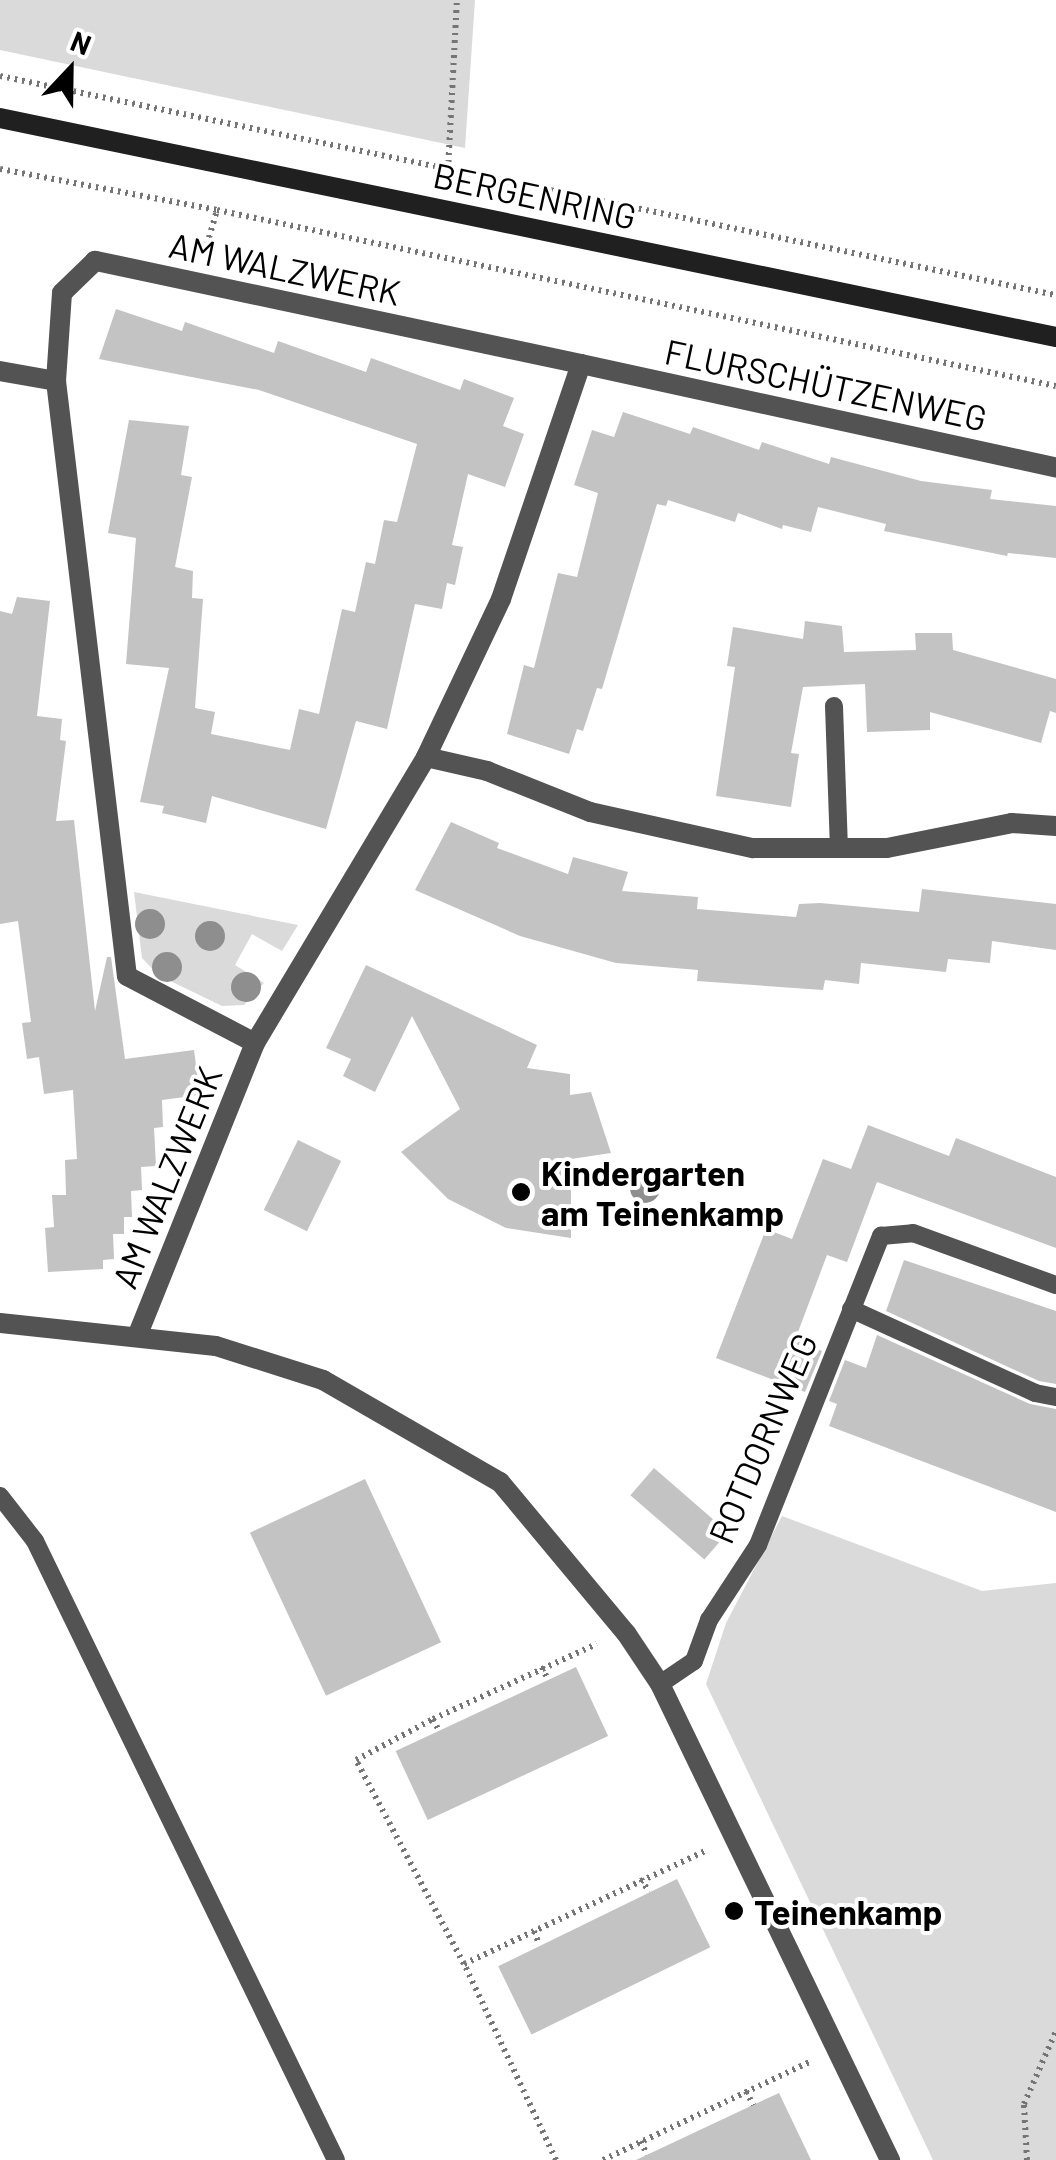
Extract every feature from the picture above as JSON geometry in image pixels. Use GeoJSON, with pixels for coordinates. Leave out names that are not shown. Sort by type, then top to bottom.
{"type":"FeatureCollection","features":[{"type":"Feature","properties":{"kind":"main road","name":"BERGENRING"},"geometry":{"type":"LineString","coordinates":[[0,118],[1056,338]]}},
{"type":"Feature","properties":{"kind":"street","name":"AM WALZWERK"},"geometry":{"type":"LineString","coordinates":[[138,1334],[255,1044],[426,758],[501,598],[582,364],[94,261],[62,293],[56,381],[127,976],[255,1044]]}},
{"type":"Feature","properties":{"kind":"street","name":"FLURSCHÜTZENWEG"},"geometry":{"type":"LineString","coordinates":[[582,364],[1056,468]]}},
{"type":"Feature","properties":{"kind":"street"},"geometry":{"type":"LineString","coordinates":[[0,371],[56,381]]}},
{"type":"Feature","properties":{"kind":"street"},"geometry":{"type":"LineString","coordinates":[[426,758],[486,770],[590,812],[753,848],[887,848],[1012,824],[1056,826]]}},
{"type":"Feature","properties":{"kind":"street"},"geometry":{"type":"LineString","coordinates":[[0,1323],[138,1334],[216,1346],[323,1380],[500,1482],[626,1633],[660,1684],[890,2160]]}},
{"type":"Feature","properties":{"kind":"lane"},"geometry":{"type":"LineString","coordinates":[[834,706],[839,848]]}},
{"type":"Feature","properties":{"kind":"lane","name":"ROTDORNWEG"},"geometry":{"type":"LineString","coordinates":[[660,1684],[694,1661],[709,1620],[758,1545],[880,1236],[914,1233],[1056,1285]]}},
{"type":"Feature","properties":{"kind":"lane","name":"ROTDORNWEG"},"geometry":{"type":"LineString","coordinates":[[851,1310],[1034,1393],[1056,1397]]}},
{"type":"Feature","properties":{"kind":"lane"},"geometry":{"type":"LineString","coordinates":[[0,1496],[35,1541],[336,2160]]}},
{"type":"Feature","properties":{"kind":"path"},"geometry":{"type":"LineString","coordinates":[[448,170],[457,0]]}},
{"type":"Feature","properties":{"kind":"path"},"geometry":{"type":"LineString","coordinates":[[0,76],[1056,295]]}},
{"type":"Feature","properties":{"kind":"path"},"geometry":{"type":"LineString","coordinates":[[0,169],[217,210],[1056,386]]}},
{"type":"Feature","properties":{"kind":"path"},"geometry":{"type":"LineString","coordinates":[[197,282],[217,210]]}},
{"type":"Feature","properties":{"kind":"path"},"geometry":{"type":"LineString","coordinates":[[556,2160],[464,1964],[356,1760],[433,1718],[626,1633]]}},
{"type":"Feature","properties":{"kind":"path"},"geometry":{"type":"LineString","coordinates":[[542,1668],[548,1680]]}},
{"type":"Feature","properties":{"kind":"path"},"geometry":{"type":"LineString","coordinates":[[433,1718],[440,1731]]}},
{"type":"Feature","properties":{"kind":"path"},"geometry":{"type":"LineString","coordinates":[[464,1964],[734,1837]]}},
{"type":"Feature","properties":{"kind":"path"},"geometry":{"type":"LineString","coordinates":[[641,1879],[649,1892]]}},
{"type":"Feature","properties":{"kind":"path"},"geometry":{"type":"LineString","coordinates":[[534,1931],[539,1944]]}},
{"type":"Feature","properties":{"kind":"path"},"geometry":{"type":"LineString","coordinates":[[1028,2160],[1024,2104],[1056,2031]]}},
{"type":"Feature","properties":{"kind":"path"},"geometry":{"type":"LineString","coordinates":[[602,2160],[836,2050]]}},
{"type":"Feature","properties":{"kind":"path"},"geometry":{"type":"LineString","coordinates":[[746,2091],[753,2105]]}},
{"type":"Feature","properties":{"kind":"path"},"geometry":{"type":"LineString","coordinates":[[640,2141],[647,2154]]}},
{"type":"Feature","properties":{"kind":"shaded area"},"geometry":{"type":"Polygon","coordinates":[[[0,0],[475,0],[465,148],[0,50],[0,0]]]}},
{"type":"Feature","properties":{"kind":"shaded area"},"geometry":{"type":"Polygon","coordinates":[[[134,892],[298,925],[282,951],[252,934],[235,965],[264,983],[244,1005],[222,1006],[158,975],[142,958],[134,892]]]}},
{"type":"Feature","properties":{"kind":"shaded area"},"geometry":{"type":"Polygon","coordinates":[[[782,1516],[982,1591],[1056,1583],[1056,2160],[933,2160],[706,1684],[726,1623],[782,1516]]]}},
{"type":"Feature","properties":{"kind":"building"},"geometry":{"type":"Polygon","coordinates":[[[116,309],[182,331],[185,322],[274,353],[278,341],[366,372],[371,358],[460,390],[464,379],[514,398],[503,426],[524,434],[505,487],[468,474],[452,545],[463,547],[455,585],[447,583],[442,609],[415,604],[387,729],[356,721],[326,829],[212,796],[206,823],[162,813],[164,806],[140,802],[169,668],[126,664],[136,538],[108,533],[129,420],[189,426],[181,475],[192,477],[175,567],[193,571],[192,598],[203,599],[195,708],[215,712],[211,734],[290,750],[299,709],[319,714],[342,609],[355,612],[366,562],[375,564],[384,520],[397,522],[417,444],[259,390],[99,359],[116,309]]]}},
{"type":"Feature","properties":{"kind":"building"},"geometry":{"type":"Polygon","coordinates":[[[623,412],[690,434],[693,427],[759,450],[762,442],[829,464],[831,457],[921,481],[992,490],[990,499],[1056,506],[1056,558],[1008,553],[1007,556],[884,531],[886,524],[818,507],[811,532],[783,525],[782,529],[738,513],[735,522],[668,500],[666,506],[657,504],[602,689],[597,688],[583,731],[577,729],[569,754],[507,734],[524,665],[534,668],[558,573],[577,577],[598,493],[574,485],[592,430],[614,437],[623,412]]]}},
{"type":"Feature","properties":{"kind":"building"},"geometry":{"type":"Polygon","coordinates":[[[17,597],[50,601],[37,716],[62,719],[60,740],[66,741],[56,821],[74,820],[95,1011],[107,957],[111,957],[125,1059],[194,1050],[200,1095],[162,1100],[163,1127],[154,1128],[156,1166],[141,1167],[142,1190],[131,1191],[132,1217],[124,1217],[124,1234],[113,1234],[114,1259],[103,1260],[103,1269],[48,1272],[45,1228],[54,1227],[52,1195],[66,1195],[65,1160],[77,1159],[73,1090],[44,1094],[39,1057],[27,1059],[22,1023],[31,1022],[18,921],[0,924],[0,611],[12,614],[17,597]]]}},
{"type":"Feature","properties":{"kind":"building"},"geometry":{"type":"Polygon","coordinates":[[[805,621],[842,626],[844,652],[916,650],[915,633],[952,633],[953,650],[1056,679],[1056,713],[1050,711],[1041,743],[930,712],[930,730],[867,732],[865,684],[803,687],[791,753],[799,754],[791,807],[716,796],[735,667],[727,666],[733,627],[803,639],[805,621]]]}},
{"type":"Feature","properties":{"kind":"building"},"geometry":{"type":"Polygon","coordinates":[[[451,822],[499,843],[497,848],[568,874],[573,857],[628,872],[622,891],[698,897],[697,909],[796,917],[799,904],[820,903],[919,912],[922,889],[1056,904],[1056,950],[992,941],[990,963],[948,959],[946,972],[861,963],[859,984],[825,980],[823,990],[697,981],[698,970],[616,963],[520,936],[415,890],[451,822]]]}},
{"type":"Feature","properties":{"kind":"building"},"geometry":{"type":"Polygon","coordinates":[[[366,965],[537,1045],[527,1068],[570,1074],[570,1095],[591,1092],[611,1153],[571,1159],[571,1238],[506,1228],[448,1199],[401,1152],[460,1109],[412,1016],[375,1092],[343,1076],[351,1059],[326,1048],[366,965]]]}},
{"type":"Feature","properties":{"kind":"building"},"geometry":{"type":"Polygon","coordinates":[[[868,1125],[949,1156],[956,1138],[1056,1177],[1056,1248],[877,1182],[847,1262],[827,1255],[795,1340],[822,1351],[805,1392],[716,1358],[766,1229],[792,1239],[823,1159],[851,1169],[868,1125]]]}},
{"type":"Feature","properties":{"kind":"building"},"geometry":{"type":"Polygon","coordinates":[[[298,1140],[341,1161],[307,1231],[264,1210],[298,1140]]]}},
{"type":"Feature","properties":{"kind":"building"},"geometry":{"type":"Polygon","coordinates":[[[904,1260],[1056,1311],[1056,1384],[1039,1381],[886,1311],[904,1260]]]}},
{"type":"Feature","properties":{"kind":"building"},"geometry":{"type":"Polygon","coordinates":[[[877,1335],[1030,1404],[1056,1409],[1056,1512],[829,1426],[837,1404],[829,1401],[845,1360],[866,1368],[877,1335]]]}},
{"type":"Feature","properties":{"kind":"building"},"geometry":{"type":"Polygon","coordinates":[[[654,1468],[728,1532],[704,1559],[630,1495],[654,1468]]]}},
{"type":"Feature","properties":{"kind":"building"},"geometry":{"type":"Polygon","coordinates":[[[365,1479],[441,1642],[326,1696],[250,1533],[365,1479]]]}},
{"type":"Feature","properties":{"kind":"building"},"geometry":{"type":"Polygon","coordinates":[[[576,1667],[608,1736],[428,1820],[396,1751],[576,1667]]]}},
{"type":"Feature","properties":{"kind":"building"},"geometry":{"type":"Polygon","coordinates":[[[677,1879],[710,1947],[531,2035],[498,1966],[677,1879]]]}},
{"type":"Feature","properties":{"kind":"building"},"geometry":{"type":"Polygon","coordinates":[[[779,2093],[811,2160],[636,2160],[753,2105],[779,2093]]]}},
{"type":"Feature","properties":{"kind":"place","name":"Kindergarten am Teinenkamp"},"geometry":{"type":"Point","coordinates":[521,1192]}},
{"type":"Feature","properties":{"kind":"place","name":"Teinenkamp"},"geometry":{"type":"Point","coordinates":[734,1911]}}]}
